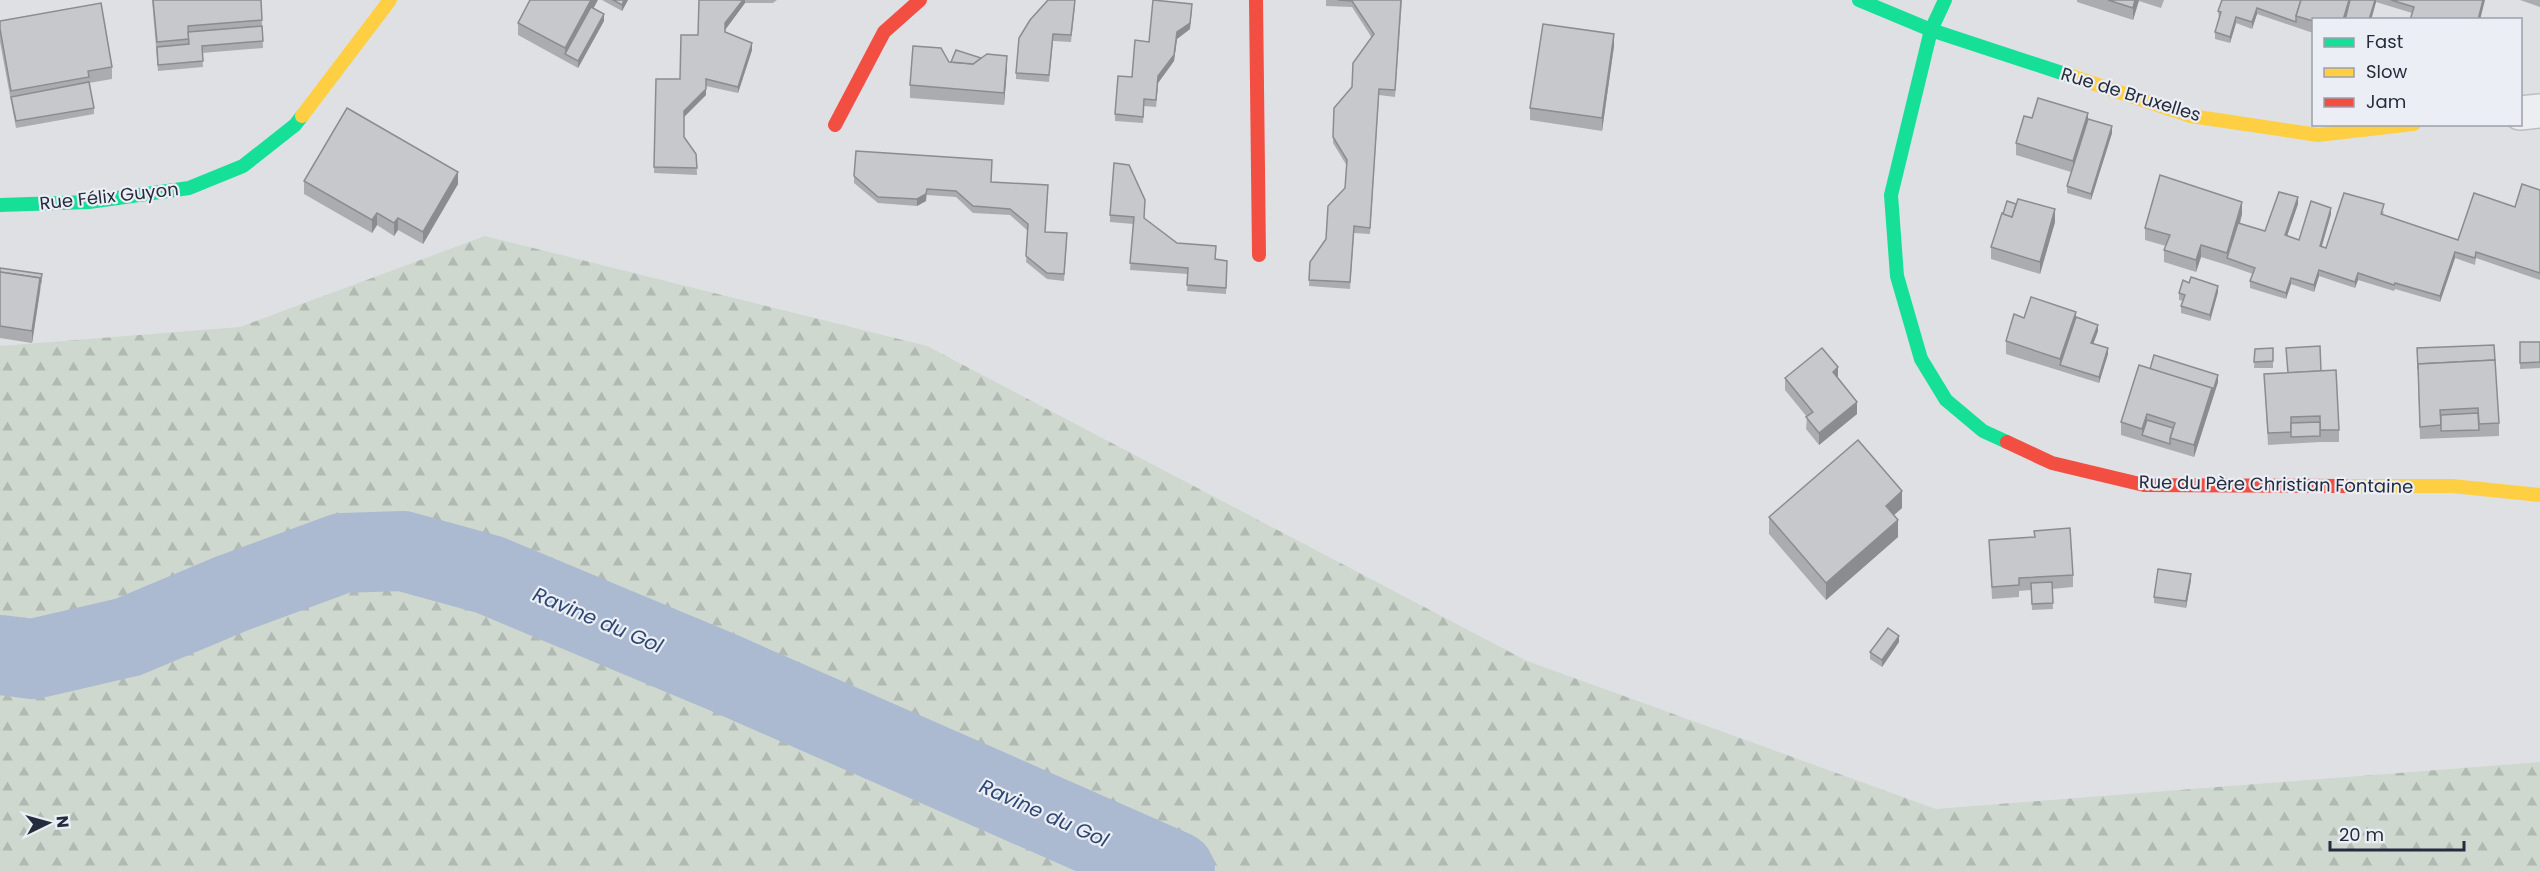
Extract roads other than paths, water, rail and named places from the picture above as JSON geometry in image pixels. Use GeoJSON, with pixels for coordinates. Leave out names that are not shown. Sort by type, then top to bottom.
{"type":"FeatureCollection","features":[{"type":"Feature","properties":{"kind":"street","name":"Rue Félix Guyon"},"geometry":{"type":"LineString","coordinates":[[0,205],[89,202],[189,188],[243,166],[295,125],[390,0]]}},
{"type":"Feature","properties":{"kind":"street"},"geometry":{"type":"LineString","coordinates":[[835,125],[884,32],[920,0]]}},
{"type":"Feature","properties":{"kind":"street"},"geometry":{"type":"LineString","coordinates":[[1256,0],[1259,255]]}},
{"type":"Feature","properties":{"kind":"street","name":"Rue de Bruxelles"},"geometry":{"type":"LineString","coordinates":[[1859,0],[1931,30],[2191,116],[2318,135],[2397,126]]}},
{"type":"Feature","properties":{"kind":"street","name":"Rue du Père Christian Fontaine"},"geometry":{"type":"LineString","coordinates":[[1945,0],[1931,30],[1891,195],[1897,276],[1921,359],[1946,400],[1983,431],[2052,464],[2144,484],[2452,486],[2540,495]]}},
{"type":"Feature","properties":{"kind":"street"},"geometry":{"type":"LineString","coordinates":[[2522,113],[2540,111]]}},
{"type":"Feature","properties":{"kind":"waterway","name":"Ravine du Gol"},"geometry":{"type":"LineString","coordinates":[[0,655],[33,659],[128,637],[233,593],[342,553],[403,551],[490,575],[722,672],[1175,871]]}}]}
